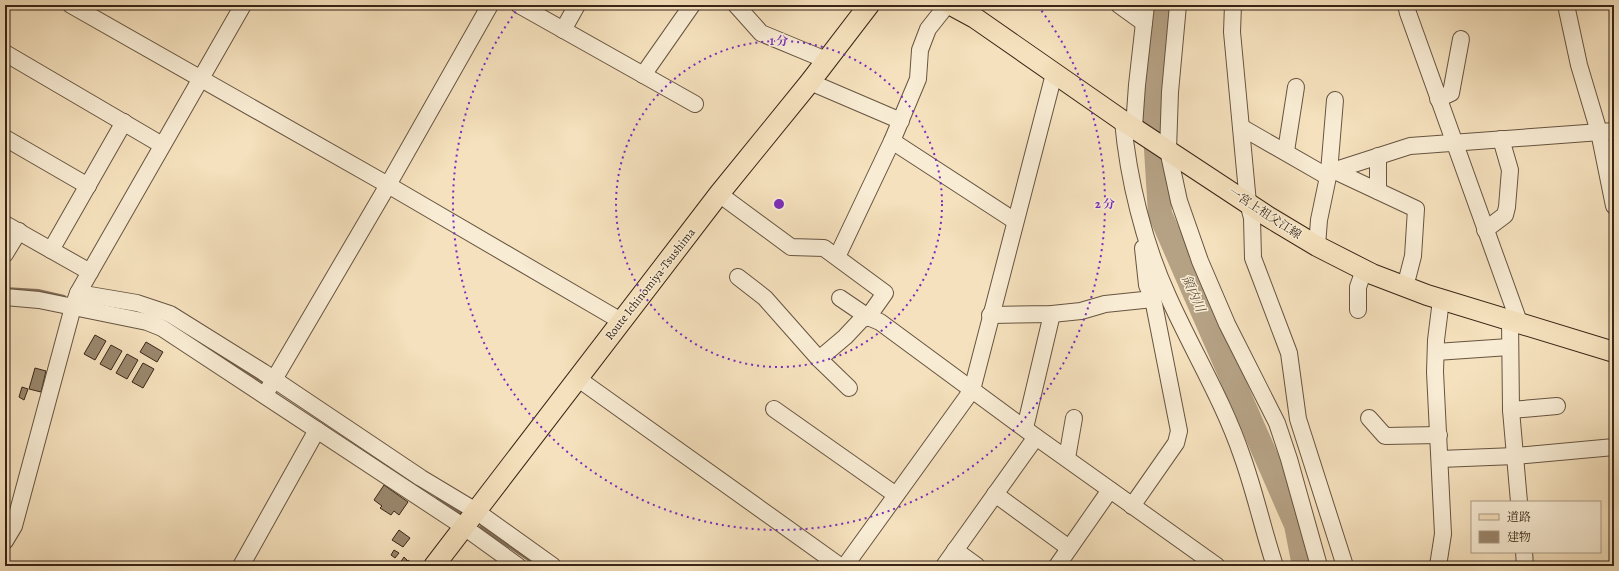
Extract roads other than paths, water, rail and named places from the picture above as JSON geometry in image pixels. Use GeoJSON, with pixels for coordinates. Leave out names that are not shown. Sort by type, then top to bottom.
{"type":"FeatureCollection","features":[{"type":"Feature","properties":{"kind":"main road","name":"Route Ichinomiya-Tsushima"},"geometry":{"type":"LineString","coordinates":[[434,566],[719,194],[810,82],[868,5]]}},
{"type":"Feature","properties":{"kind":"main road","name":"一宮上祖父江線"},"geometry":{"type":"LineString","coordinates":[[951,5],[977,12],[1054,74],[1267,216],[1317,246],[1364,270],[1441,300],[1614,352]]}},
{"type":"Feature","properties":{"kind":"street"},"geometry":{"type":"LineString","coordinates":[[71,5],[388,185],[621,321]]}},
{"type":"Feature","properties":{"kind":"street"},"geometry":{"type":"LineString","coordinates":[[5,541],[14,526],[75,300],[243,5]]}},
{"type":"Feature","properties":{"kind":"street"},"geometry":{"type":"LineString","coordinates":[[264,395],[388,185],[490,5]]}},
{"type":"Feature","properties":{"kind":"street"},"geometry":{"type":"LineString","coordinates":[[519,5],[695,104]]}},
{"type":"Feature","properties":{"kind":"street"},"geometry":{"type":"LineString","coordinates":[[563,30],[577,5]]}},
{"type":"Feature","properties":{"kind":"street"},"geometry":{"type":"LineString","coordinates":[[643,75],[692,5]]}},
{"type":"Feature","properties":{"kind":"street"},"geometry":{"type":"LineString","coordinates":[[737,5],[761,33],[826,60]]}},
{"type":"Feature","properties":{"kind":"street"},"geometry":{"type":"LineString","coordinates":[[837,257],[892,142],[918,79],[920,50],[928,29],[947,5]]}},
{"type":"Feature","properties":{"kind":"street"},"geometry":{"type":"LineString","coordinates":[[1119,5],[1144,23]]}},
{"type":"Feature","properties":{"kind":"street"},"geometry":{"type":"LineString","coordinates":[[1146,5],[1131,126],[1126,153],[1139,210],[1167,296],[1219,401],[1242,456],[1275,566]]}},
{"type":"Feature","properties":{"kind":"street"},"geometry":{"type":"LineString","coordinates":[[1178,5],[1166,148],[1179,201],[1200,261],[1227,324],[1276,423],[1289,459],[1319,566]]}},
{"type":"Feature","properties":{"kind":"street"},"geometry":{"type":"LineString","coordinates":[[1233,5],[1232,32],[1248,203],[1252,218],[1253,258],[1288,354],[1298,419],[1345,566]]}},
{"type":"Feature","properties":{"kind":"street"},"geometry":{"type":"LineString","coordinates":[[1406,5],[1453,143],[1485,230],[1514,321],[1509,347],[1511,410],[1519,501]]}},
{"type":"Feature","properties":{"kind":"street"},"geometry":{"type":"LineString","coordinates":[[1566,5],[1580,65],[1606,132],[1614,206]]}},
{"type":"Feature","properties":{"kind":"street"},"geometry":{"type":"LineString","coordinates":[[1438,99],[1451,93],[1461,39]]}},
{"type":"Feature","properties":{"kind":"street"},"geometry":{"type":"LineString","coordinates":[[5,53],[162,145]]}},
{"type":"Feature","properties":{"kind":"street"},"geometry":{"type":"LineString","coordinates":[[845,566],[972,390],[990,315],[1054,74]]}},
{"type":"Feature","properties":{"kind":"street"},"geometry":{"type":"LineString","coordinates":[[810,82],[901,121]]}},
{"type":"Feature","properties":{"kind":"street"},"geometry":{"type":"LineString","coordinates":[[1286,151],[1296,87]]}},
{"type":"Feature","properties":{"kind":"street"},"geometry":{"type":"LineString","coordinates":[[1317,246],[1319,220],[1332,172],[1335,100]]}},
{"type":"Feature","properties":{"kind":"street"},"geometry":{"type":"LineString","coordinates":[[51,250],[124,122]]}},
{"type":"Feature","properties":{"kind":"street"},"geometry":{"type":"LineString","coordinates":[[1241,127],[1286,151],[1323,174],[1410,146],[1606,132]]}},
{"type":"Feature","properties":{"kind":"street"},"geometry":{"type":"LineString","coordinates":[[5,138],[88,186]]}},
{"type":"Feature","properties":{"kind":"street"},"geometry":{"type":"LineString","coordinates":[[1485,230],[1505,215],[1508,207],[1510,170],[1501,139]]}},
{"type":"Feature","properties":{"kind":"street"},"geometry":{"type":"LineString","coordinates":[[892,142],[1015,221]]}},
{"type":"Feature","properties":{"kind":"street"},"geometry":{"type":"LineString","coordinates":[[1378,156],[1378,191]]}},
{"type":"Feature","properties":{"kind":"street"},"geometry":{"type":"LineString","coordinates":[[1332,172],[1416,209],[1413,256],[1405,287]]}},
{"type":"Feature","properties":{"kind":"street"},"geometry":{"type":"LineString","coordinates":[[719,194],[791,246],[824,248],[885,293],[868,317],[861,320],[845,337],[819,359]]}},
{"type":"Feature","properties":{"kind":"street"},"geometry":{"type":"LineString","coordinates":[[1132,506],[1176,443],[1179,432],[1153,299],[1147,285],[1139,210]]}},
{"type":"Feature","properties":{"kind":"street"},"geometry":{"type":"LineString","coordinates":[[5,254],[12,228],[90,272]]}},
{"type":"Feature","properties":{"kind":"street"},"geometry":{"type":"LineString","coordinates":[[1358,310],[1358,286],[1364,270]]}},
{"type":"Feature","properties":{"kind":"street"},"geometry":{"type":"LineString","coordinates":[[738,277],[765,298],[819,359],[849,388]]}},
{"type":"Feature","properties":{"kind":"street"},"geometry":{"type":"LineString","coordinates":[[5,297],[137,304],[170,314],[274,379],[421,478],[476,511],[553,566]]}},
{"type":"Feature","properties":{"kind":"street"},"geometry":{"type":"LineString","coordinates":[[840,298],[868,317],[880,322],[1132,506],[1217,566]]}},
{"type":"Feature","properties":{"kind":"street"},"geometry":{"type":"LineString","coordinates":[[990,315],[1052,314],[1081,311],[1105,304],[1153,299]]}},
{"type":"Feature","properties":{"kind":"street"},"geometry":{"type":"LineString","coordinates":[[75,300],[162,328],[464,527],[518,566]]}},
{"type":"Feature","properties":{"kind":"street"},"geometry":{"type":"LineString","coordinates":[[1438,566],[1444,534],[1435,372],[1441,300]]}},
{"type":"Feature","properties":{"kind":"street"},"geometry":{"type":"LineString","coordinates":[[944,566],[995,494],[1030,432],[1052,314]]}},
{"type":"Feature","properties":{"kind":"street"},"geometry":{"type":"LineString","coordinates":[[1436,352],[1509,347]]}},
{"type":"Feature","properties":{"kind":"street"},"geometry":{"type":"LineString","coordinates":[[577,378],[840,566]]}},
{"type":"Feature","properties":{"kind":"street"},"geometry":{"type":"LineString","coordinates":[[1511,410],[1557,406]]}},
{"type":"Feature","properties":{"kind":"street"},"geometry":{"type":"LineString","coordinates":[[774,409],[896,495]]}},
{"type":"Feature","properties":{"kind":"street"},"geometry":{"type":"LineString","coordinates":[[1067,458],[1074,418]]}},
{"type":"Feature","properties":{"kind":"street"},"geometry":{"type":"LineString","coordinates":[[1369,418],[1385,436],[1439,435]]}},
{"type":"Feature","properties":{"kind":"street"},"geometry":{"type":"LineString","coordinates":[[241,566],[317,430]]}},
{"type":"Feature","properties":{"kind":"street"},"geometry":{"type":"LineString","coordinates":[[1440,459],[1515,456],[1614,447]]}},
{"type":"Feature","properties":{"kind":"street"},"geometry":{"type":"LineString","coordinates":[[1057,566],[1110,490]]}},
{"type":"Feature","properties":{"kind":"street"},"geometry":{"type":"LineString","coordinates":[[995,494],[1069,548]]}},
{"type":"Feature","properties":{"kind":"street"},"geometry":{"type":"LineString","coordinates":[[955,550],[977,566]]}},
{"type":"Feature","properties":{"kind":"street"},"geometry":{"type":"LineString","coordinates":[[1524,553],[1525,566]]}},
{"type":"Feature","properties":{"kind":"waterway","name":"領内川"},"geometry":{"type":"LineString","coordinates":[[1163,5],[1154,117],[1160,214],[1296,525],[1304,566]]}},
{"type":"Feature","properties":{"kind":"waterway"},"geometry":{"type":"LineString","coordinates":[[5,289],[38,291],[64,297]]}},
{"type":"Feature","properties":{"kind":"waterway"},"geometry":{"type":"LineString","coordinates":[[201,343],[267,384]]}},
{"type":"Feature","properties":{"kind":"waterway"},"geometry":{"type":"LineString","coordinates":[[438,497],[464,515]]}},
{"type":"Feature","properties":{"kind":"waterway"},"geometry":{"type":"LineString","coordinates":[[481,527],[539,566]]}}]}
